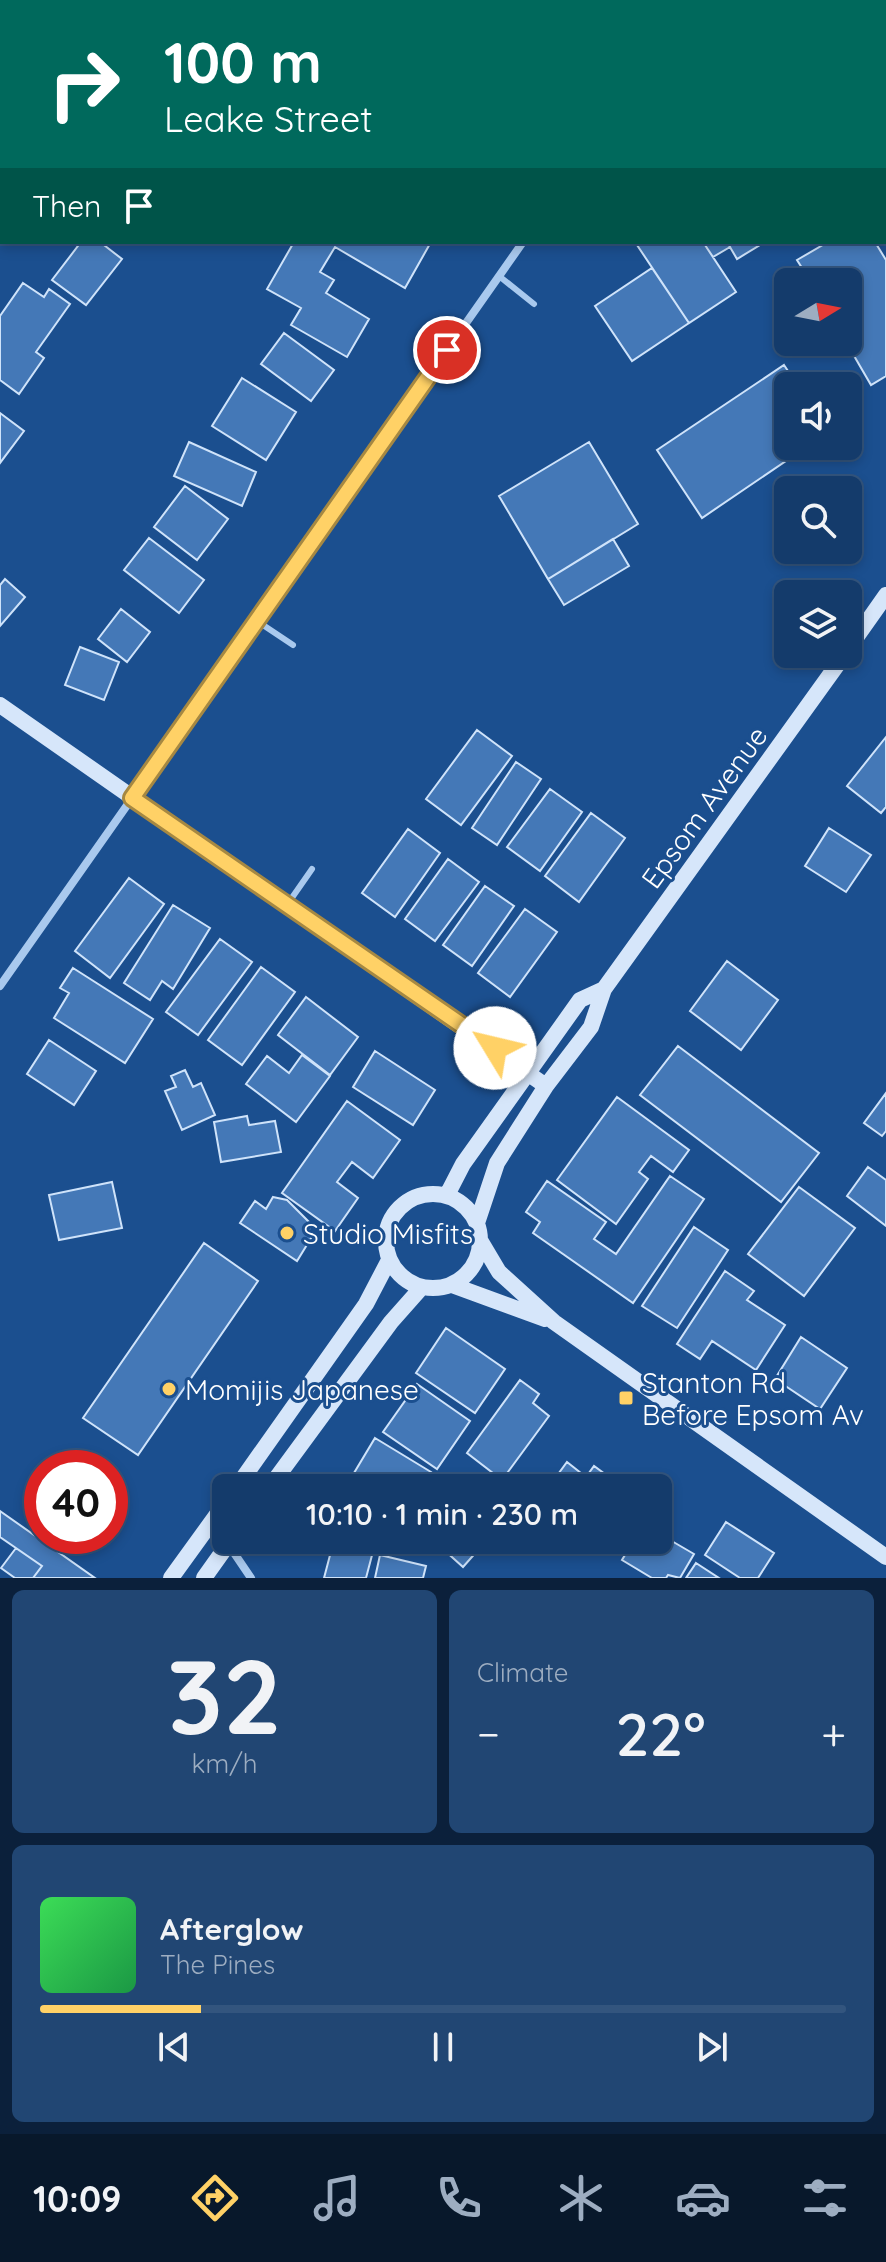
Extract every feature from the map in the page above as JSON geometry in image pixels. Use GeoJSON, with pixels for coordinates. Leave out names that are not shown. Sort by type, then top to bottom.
{"type":"FeatureCollection","features":[{"type":"Feature","properties":{"kind":"street"},"geometry":{"type":"LineString","coordinates":[[0,986],[522,244]]}},
{"type":"Feature","properties":{"kind":"street","name":"Epsom Avenue"},"geometry":{"type":"LineString","coordinates":[[862,629],[886,595]]}},
{"type":"Feature","properties":{"kind":"street","name":"Epsom Avenue"},"geometry":{"type":"LineString","coordinates":[[479,1232],[497,1163],[546,1086],[591,1027],[604,989],[835,668]]}},
{"type":"Feature","properties":{"kind":"street"},"geometry":{"type":"LineString","coordinates":[[0,705],[546,1086]]}},
{"type":"Feature","properties":{"kind":"street","name":"Epsom Avenue"},"geometry":{"type":"LineString","coordinates":[[447,1195],[463,1164],[580,1000],[604,989]]}},
{"type":"Feature","properties":{"kind":"street"},"geometry":{"type":"LineString","coordinates":[[246,1474],[366,1304],[389,1260],[387,1230],[399,1207],[422,1194],[447,1195],[466,1206],[499,1272],[554,1322],[886,1557]]}},
{"type":"Feature","properties":{"kind":"street"},"geometry":{"type":"LineString","coordinates":[[452,1285],[470,1271],[479,1232]]}},
{"type":"Feature","properties":{"kind":"street"},"geometry":{"type":"LineString","coordinates":[[389,1260],[399,1274],[422,1287],[452,1285],[554,1322]]}},
{"type":"Feature","properties":{"kind":"street"},"geometry":{"type":"LineString","coordinates":[[279,1474],[391,1322],[422,1287]]}},
{"type":"Feature","properties":{"kind":"street"},"geometry":{"type":"LineString","coordinates":[[171,1578],[212,1522]]}},
{"type":"Feature","properties":{"kind":"street"},"geometry":{"type":"LineString","coordinates":[[208,1528],[212,1531]]}},
{"type":"Feature","properties":{"kind":"street"},"geometry":{"type":"LineString","coordinates":[[204,1578],[221,1554]]}},
{"type":"Feature","properties":{"kind":"street"},"geometry":{"type":"LineString","coordinates":[[236,1554],[251,1578]]}},
{"type":"Feature","properties":{"kind":"lane"},"geometry":{"type":"LineString","coordinates":[[499,276],[534,304]]}},
{"type":"Feature","properties":{"kind":"lane"},"geometry":{"type":"LineString","coordinates":[[257,621],[293,645]]}},
{"type":"Feature","properties":{"kind":"lane"},"geometry":{"type":"LineString","coordinates":[[287,905],[312,869]]}},
{"type":"Feature","properties":{"kind":"building"},"geometry":{"type":"Polygon","coordinates":[[[79,244],[103,244],[122,259],[86,305],[52,280],[79,244]]]}},
{"type":"Feature","properties":{"kind":"building"},"geometry":{"type":"Polygon","coordinates":[[[293,244],[430,244],[405,288],[335,247],[320,272],[334,280],[326,293],[369,319],[347,357],[291,325],[301,308],[267,289],[293,244]]]}},
{"type":"Feature","properties":{"kind":"building"},"geometry":{"type":"Polygon","coordinates":[[[636,244],[704,244],[736,292],[689,323],[636,244]]]}},
{"type":"Feature","properties":{"kind":"building"},"geometry":{"type":"Polygon","coordinates":[[[704,244],[728,244],[730,247],[713,257],[704,244]]]}},
{"type":"Feature","properties":{"kind":"building"},"geometry":{"type":"Polygon","coordinates":[[[728,244],[762,244],[737,259],[728,244]]]}},
{"type":"Feature","properties":{"kind":"building"},"geometry":{"type":"Polygon","coordinates":[[[825,244],[876,244],[886,260],[886,376],[871,385],[854,356],[862,356],[862,268],[802,268],[797,260],[825,244]]]}},
{"type":"Feature","properties":{"kind":"building"},"geometry":{"type":"Polygon","coordinates":[[[652,268],[689,323],[632,361],[595,306],[652,268]]]}},
{"type":"Feature","properties":{"kind":"building"},"geometry":{"type":"Polygon","coordinates":[[[23,283],[44,297],[49,289],[70,304],[36,352],[44,358],[19,394],[0,380],[0,316],[23,283]]]}},
{"type":"Feature","properties":{"kind":"building"},"geometry":{"type":"Polygon","coordinates":[[[284,333],[334,370],[311,401],[261,364],[284,333]]]}},
{"type":"Feature","properties":{"kind":"building"},"geometry":{"type":"Polygon","coordinates":[[[784,365],[789,372],[774,372],[774,460],[787,460],[702,518],[657,450],[784,365]]]}},
{"type":"Feature","properties":{"kind":"building"},"geometry":{"type":"Polygon","coordinates":[[[242,378],[296,412],[266,460],[212,426],[242,378]]]}},
{"type":"Feature","properties":{"kind":"building"},"geometry":{"type":"Polygon","coordinates":[[[0,413],[24,431],[0,463],[0,413]]]}},
{"type":"Feature","properties":{"kind":"building"},"geometry":{"type":"Polygon","coordinates":[[[189,442],[256,472],[242,506],[174,476],[189,442]]]}},
{"type":"Feature","properties":{"kind":"building"},"geometry":{"type":"Polygon","coordinates":[[[589,442],[638,524],[548,579],[499,496],[589,442]]]}},
{"type":"Feature","properties":{"kind":"building"},"geometry":{"type":"Polygon","coordinates":[[[185,486],[228,519],[197,560],[154,527],[185,486]]]}},
{"type":"Feature","properties":{"kind":"building"},"geometry":{"type":"Polygon","coordinates":[[[149,538],[204,580],[179,613],[124,570],[149,538]]]}},
{"type":"Feature","properties":{"kind":"building"},"geometry":{"type":"Polygon","coordinates":[[[613,539],[629,566],[564,605],[548,579],[613,539]]]}},
{"type":"Feature","properties":{"kind":"building"},"geometry":{"type":"Polygon","coordinates":[[[5,579],[25,597],[0,626],[0,585],[5,579]]]}},
{"type":"Feature","properties":{"kind":"building"},"geometry":{"type":"Polygon","coordinates":[[[121,609],[150,632],[127,662],[98,639],[121,609]]]}},
{"type":"Feature","properties":{"kind":"building"},"geometry":{"type":"Polygon","coordinates":[[[80,647],[119,662],[104,700],[65,685],[80,647]]]}},
{"type":"Feature","properties":{"kind":"building"},"geometry":{"type":"Polygon","coordinates":[[[477,730],[512,756],[461,825],[426,799],[477,730]]]}},
{"type":"Feature","properties":{"kind":"building"},"geometry":{"type":"Polygon","coordinates":[[[886,737],[886,807],[881,813],[847,786],[886,737]]]}},
{"type":"Feature","properties":{"kind":"building"},"geometry":{"type":"Polygon","coordinates":[[[516,762],[541,779],[497,845],[472,828],[516,762]]]}},
{"type":"Feature","properties":{"kind":"building"},"geometry":{"type":"Polygon","coordinates":[[[550,789],[582,812],[540,871],[507,847],[550,789]]]}},
{"type":"Feature","properties":{"kind":"building"},"geometry":{"type":"Polygon","coordinates":[[[591,813],[625,838],[579,902],[545,876],[591,813]]]}},
{"type":"Feature","properties":{"kind":"building"},"geometry":{"type":"Polygon","coordinates":[[[829,828],[871,855],[846,892],[805,866],[829,828]]]}},
{"type":"Feature","properties":{"kind":"building"},"geometry":{"type":"Polygon","coordinates":[[[408,829],[440,853],[395,917],[362,893],[408,829]]]}},
{"type":"Feature","properties":{"kind":"building"},"geometry":{"type":"Polygon","coordinates":[[[448,859],[479,882],[435,941],[405,919],[448,859]]]}},
{"type":"Feature","properties":{"kind":"building"},"geometry":{"type":"Polygon","coordinates":[[[129,878],[164,904],[110,978],[75,951],[129,878]]]}},
{"type":"Feature","properties":{"kind":"building"},"geometry":{"type":"Polygon","coordinates":[[[485,886],[514,906],[472,966],[443,945],[485,886]]]}},
{"type":"Feature","properties":{"kind":"building"},"geometry":{"type":"Polygon","coordinates":[[[173,905],[210,928],[173,989],[162,981],[150,1000],[124,983],[173,905]]]}},
{"type":"Feature","properties":{"kind":"building"},"geometry":{"type":"Polygon","coordinates":[[[525,909],[557,932],[510,997],[478,973],[525,909]]]}},
{"type":"Feature","properties":{"kind":"building"},"geometry":{"type":"Polygon","coordinates":[[[220,939],[252,962],[198,1035],[166,1012],[220,939]]]}},
{"type":"Feature","properties":{"kind":"building"},"geometry":{"type":"Polygon","coordinates":[[[727,961],[778,1000],[741,1050],[690,1011],[727,961]]]}},
{"type":"Feature","properties":{"kind":"building"},"geometry":{"type":"Polygon","coordinates":[[[261,967],[295,992],[242,1065],[208,1040],[261,967]]]}},
{"type":"Feature","properties":{"kind":"building"},"geometry":{"type":"Polygon","coordinates":[[[73,968],[153,1019],[125,1063],[54,1018],[69,993],[60,988],[73,968]]]}},
{"type":"Feature","properties":{"kind":"building"},"geometry":{"type":"Polygon","coordinates":[[[306,997],[358,1037],[330,1075],[278,1035],[306,997]]]}},
{"type":"Feature","properties":{"kind":"building"},"geometry":{"type":"Polygon","coordinates":[[[49,1040],[96,1071],[74,1105],[27,1074],[49,1040]]]}},
{"type":"Feature","properties":{"kind":"building"},"geometry":{"type":"Polygon","coordinates":[[[678,1046],[819,1153],[781,1202],[640,1095],[678,1046]]]}},
{"type":"Feature","properties":{"kind":"building"},"geometry":{"type":"Polygon","coordinates":[[[375,1051],[435,1090],[413,1125],[353,1087],[375,1051]]]}},
{"type":"Feature","properties":{"kind":"building"},"geometry":{"type":"Polygon","coordinates":[[[302,1055],[330,1076],[296,1122],[246,1084],[267,1056],[289,1073],[302,1055]]]}},
{"type":"Feature","properties":{"kind":"building"},"geometry":{"type":"Polygon","coordinates":[[[185,1070],[193,1087],[201,1083],[215,1115],[182,1130],[165,1091],[176,1087],[171,1076],[185,1070]]]}},
{"type":"Feature","properties":{"kind":"building"},"geometry":{"type":"Polygon","coordinates":[[[886,1093],[886,1131],[882,1136],[864,1123],[886,1093]]]}},
{"type":"Feature","properties":{"kind":"building"},"geometry":{"type":"Polygon","coordinates":[[[617,1097],[689,1150],[673,1172],[651,1156],[639,1172],[648,1179],[616,1224],[557,1180],[617,1097]]]}},
{"type":"Feature","properties":{"kind":"building"},"geometry":{"type":"Polygon","coordinates":[[[347,1101],[400,1140],[373,1178],[352,1162],[337,1182],[358,1198],[335,1231],[282,1193],[347,1101]]]}},
{"type":"Feature","properties":{"kind":"building"},"geometry":{"type":"Polygon","coordinates":[[[247,1116],[249,1125],[275,1121],[281,1152],[221,1162],[214,1122],[247,1116]]]}},
{"type":"Feature","properties":{"kind":"building"},"geometry":{"type":"Polygon","coordinates":[[[868,1167],[886,1180],[886,1226],[847,1196],[868,1167]]]}},
{"type":"Feature","properties":{"kind":"building"},"geometry":{"type":"Polygon","coordinates":[[[670,1176],[704,1199],[633,1303],[533,1233],[540,1222],[526,1212],[547,1181],[606,1222],[594,1239],[616,1254],[670,1176]]]}},
{"type":"Feature","properties":{"kind":"building"},"geometry":{"type":"Polygon","coordinates":[[[112,1182],[122,1228],[59,1240],[49,1195],[112,1182]]]}},
{"type":"Feature","properties":{"kind":"building"},"geometry":{"type":"Polygon","coordinates":[[[799,1187],[855,1228],[804,1296],[748,1254],[799,1187]]]}},
{"type":"Feature","properties":{"kind":"building"},"geometry":{"type":"Polygon","coordinates":[[[273,1197],[287,1200],[312,1225],[308,1231],[313,1235],[297,1261],[240,1223],[255,1201],[266,1209],[273,1197]]]}},
{"type":"Feature","properties":{"kind":"building"},"geometry":{"type":"Polygon","coordinates":[[[694,1227],[728,1250],[677,1328],[642,1306],[694,1227]]]}},
{"type":"Feature","properties":{"kind":"building"},"geometry":{"type":"Polygon","coordinates":[[[204,1243],[258,1281],[138,1455],[83,1418],[204,1243]]]}},
{"type":"Feature","properties":{"kind":"building"},"geometry":{"type":"Polygon","coordinates":[[[725,1271],[754,1291],[747,1300],[785,1325],[756,1370],[712,1341],[700,1359],[677,1344],[725,1271]]]}},
{"type":"Feature","properties":{"kind":"building"},"geometry":{"type":"Polygon","coordinates":[[[446,1328],[505,1369],[475,1413],[416,1373],[446,1328]]]}},
{"type":"Feature","properties":{"kind":"building"},"geometry":{"type":"Polygon","coordinates":[[[801,1337],[847,1368],[820,1409],[775,1379],[801,1337]]]}},
{"type":"Feature","properties":{"kind":"building"},"geometry":{"type":"Polygon","coordinates":[[[520,1380],[539,1394],[533,1403],[549,1416],[506,1474],[494,1474],[467,1453],[520,1380]]]}},
{"type":"Feature","properties":{"kind":"building"},"geometry":{"type":"Polygon","coordinates":[[[417,1384],[470,1421],[437,1469],[383,1432],[417,1384]]]}},
{"type":"Feature","properties":{"kind":"building"},"geometry":{"type":"Polygon","coordinates":[[[375,1438],[431,1472],[430,1474],[353,1474],[375,1438]]]}},
{"type":"Feature","properties":{"kind":"building"},"geometry":{"type":"Polygon","coordinates":[[[567,1462],[582,1474],[558,1474],[567,1462]]]}},
{"type":"Feature","properties":{"kind":"building"},"geometry":{"type":"Polygon","coordinates":[[[594,1466],[605,1474],[588,1474],[594,1466]]]}},
{"type":"Feature","properties":{"kind":"building"},"geometry":{"type":"Polygon","coordinates":[[[0,1511],[24,1528],[24,1554],[0,1537],[0,1511]]]}},
{"type":"Feature","properties":{"kind":"building"},"geometry":{"type":"Polygon","coordinates":[[[726,1522],[774,1553],[758,1578],[740,1578],[705,1555],[726,1522]]]}},
{"type":"Feature","properties":{"kind":"building"},"geometry":{"type":"Polygon","coordinates":[[[672,1541],[694,1554],[680,1578],[668,1575],[666,1578],[652,1578],[622,1560],[626,1554],[672,1554],[672,1541]]]}},
{"type":"Feature","properties":{"kind":"building"},"geometry":{"type":"Polygon","coordinates":[[[16,1548],[42,1566],[33,1578],[15,1578],[1,1568],[16,1548]]]}},
{"type":"Feature","properties":{"kind":"building"},"geometry":{"type":"Polygon","coordinates":[[[25,1554],[61,1554],[95,1578],[33,1578],[42,1566],[25,1554]]]}},
{"type":"Feature","properties":{"kind":"building"},"geometry":{"type":"Polygon","coordinates":[[[330,1554],[372,1554],[366,1578],[324,1578],[330,1554]]]}},
{"type":"Feature","properties":{"kind":"building"},"geometry":{"type":"Polygon","coordinates":[[[449,1554],[475,1554],[463,1567],[449,1554]]]}},
{"type":"Feature","properties":{"kind":"building"},"geometry":{"type":"Polygon","coordinates":[[[380,1555],[426,1566],[423,1578],[375,1578],[380,1555]]]}},
{"type":"Feature","properties":{"kind":"building"},"geometry":{"type":"Polygon","coordinates":[[[696,1563],[719,1578],[686,1578],[696,1563]]]}},
{"type":"Feature","properties":{"kind":"place","name":"Studio Misfits"},"geometry":{"type":"Point","coordinates":[287,1233]}},
{"type":"Feature","properties":{"kind":"place","name":"Momijis Japanese"},"geometry":{"type":"Point","coordinates":[169,1389]}},
{"type":"Feature","properties":{"kind":"place","name":"Stanton Rd Before Epsom Av"},"geometry":{"type":"Point","coordinates":[626,1398]}},
{"type":"Feature","properties":{"kind":"route"},"geometry":{"type":"LineString","coordinates":[[447,350],[132,798],[495,1048]]}}]}
